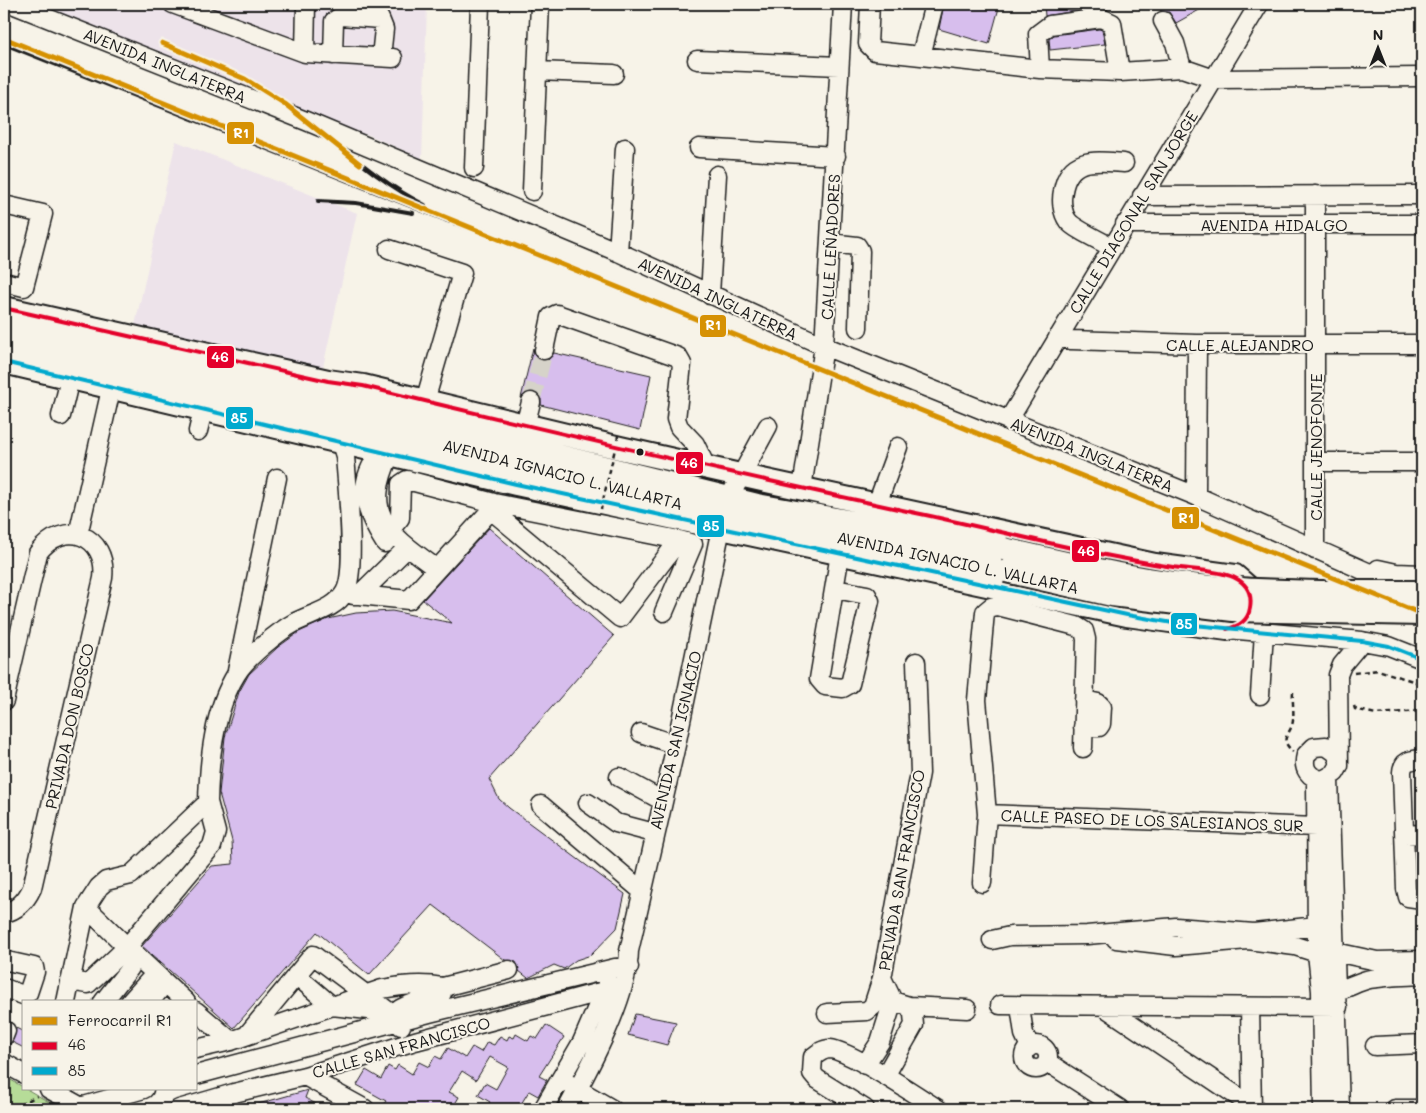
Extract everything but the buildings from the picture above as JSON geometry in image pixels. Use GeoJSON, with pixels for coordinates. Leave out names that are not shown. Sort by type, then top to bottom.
{"type":"FeatureCollection","features":[{"type":"Feature","properties":{"kind":"main road","name":"AVENIDA IGNACIO L. VALLARTA"},"geometry":{"type":"LineString","coordinates":[[4,308],[328,382],[363,386],[706,467],[729,500],[840,554],[1127,615],[1227,629],[1244,622],[1249,615],[1252,599],[1249,588],[1235,576],[1155,565],[802,488],[729,500],[642,511],[348,445],[206,399]]}},
{"type":"Feature","properties":{"kind":"main road","name":"AVENIDA IGNACIO L. VALLARTA"},"geometry":{"type":"LineString","coordinates":[[4,325],[346,403],[729,500],[1005,560],[1224,588],[1276,591],[1422,592]]}},
{"type":"Feature","properties":{"kind":"main road","name":"AVENIDA IGNACIO L. VALLARTA"},"geometry":{"type":"LineString","coordinates":[[4,343],[73,368],[206,399],[578,476],[757,504],[1005,560],[1112,595],[1189,606],[1289,613],[1422,614]]}},
{"type":"Feature","properties":{"kind":"main road"},"geometry":{"type":"LineString","coordinates":[[174,364],[231,360]]}},
{"type":"Feature","properties":{"kind":"main road","name":"AVENIDA IGNACIO L. VALLARTA"},"geometry":{"type":"LineString","coordinates":[[4,362],[73,368]]}},
{"type":"Feature","properties":{"kind":"main road"},"geometry":{"type":"LineString","coordinates":[[328,382],[499,431]]}},
{"type":"Feature","properties":{"kind":"main road"},"geometry":{"type":"LineString","coordinates":[[596,451],[729,500]]}},
{"type":"Feature","properties":{"kind":"street","name":"AVENIDA INGLATERRA"},"geometry":{"type":"LineString","coordinates":[[12,4],[306,121],[618,252],[824,346],[1196,496],[1422,597]]}},
{"type":"Feature","properties":{"kind":"street"},"geometry":{"type":"LineString","coordinates":[[173,4],[305,53],[333,55],[387,57],[384,29],[380,19],[341,16],[334,21],[333,55]]}},
{"type":"Feature","properties":{"kind":"street"},"geometry":{"type":"LineString","coordinates":[[305,53],[306,4]]}},
{"type":"Feature","properties":{"kind":"street"},"geometry":{"type":"LineString","coordinates":[[474,168],[480,4]]}},
{"type":"Feature","properties":{"kind":"street"},"geometry":{"type":"LineString","coordinates":[[532,192],[540,4]]}},
{"type":"Feature","properties":{"kind":"street","name":"CALLE LEÑADORES"},"geometry":{"type":"LineString","coordinates":[[802,488],[824,346],[843,4]]}},
{"type":"Feature","properties":{"kind":"street"},"geometry":{"type":"LineString","coordinates":[[870,4],[868,44],[875,51],[1040,69],[1120,72],[1182,68],[1214,79],[1422,77]]}},
{"type":"Feature","properties":{"kind":"street"},"geometry":{"type":"LineString","coordinates":[[920,56],[934,4]]}},
{"type":"Feature","properties":{"kind":"street","name":"CALLE DIAGONAL SAN JORGE"},"geometry":{"type":"LineString","coordinates":[[1008,421],[1259,4]]}},
{"type":"Feature","properties":{"kind":"street"},"geometry":{"type":"LineString","coordinates":[[1040,69],[1038,34],[1050,25],[1101,18],[1112,23],[1120,72]]}},
{"type":"Feature","properties":{"kind":"street"},"geometry":{"type":"LineString","coordinates":[[1163,20],[1175,43],[1182,68]]}},
{"type":"Feature","properties":{"kind":"street"},"geometry":{"type":"LineString","coordinates":[[698,60],[839,66]]}},
{"type":"Feature","properties":{"kind":"street"},"geometry":{"type":"LineString","coordinates":[[537,71],[614,74]]}},
{"type":"Feature","properties":{"kind":"street"},"geometry":{"type":"LineString","coordinates":[[618,252],[624,148]]}},
{"type":"Feature","properties":{"kind":"street"},"geometry":{"type":"LineString","coordinates":[[699,148],[836,156]]}},
{"type":"Feature","properties":{"kind":"street"},"geometry":{"type":"LineString","coordinates":[[1111,247],[1068,222],[1063,208],[1062,196],[1065,178],[1074,167],[1093,160],[1124,163]]}},
{"type":"Feature","properties":{"kind":"street"},"geometry":{"type":"LineString","coordinates":[[710,295],[716,175]]}},
{"type":"Feature","properties":{"kind":"street","name":"CALLE JENOFONTE"},"geometry":{"type":"LineString","coordinates":[[1315,195],[1315,462],[1323,553]]}},
{"type":"Feature","properties":{"kind":"street","name":"AVENIDA HIDALGO"},"geometry":{"type":"LineString","coordinates":[[1142,196],[1422,195]]}},
{"type":"Feature","properties":{"kind":"street"},"geometry":{"type":"LineString","coordinates":[[4,205],[43,214],[24,287],[4,282]]}},
{"type":"Feature","properties":{"kind":"street","name":"AVENIDA HIDALGO"},"geometry":{"type":"LineString","coordinates":[[1125,224],[1422,224]]}},
{"type":"Feature","properties":{"kind":"street"},"geometry":{"type":"LineString","coordinates":[[830,244],[856,246],[860,251],[858,328]]}},
{"type":"Feature","properties":{"kind":"street"},"geometry":{"type":"LineString","coordinates":[[389,249],[462,273],[425,401]]}},
{"type":"Feature","properties":{"kind":"street"},"geometry":{"type":"LineString","coordinates":[[544,350],[551,317],[557,314],[678,357],[682,364],[676,419],[679,427],[695,444],[706,467]]}},
{"type":"Feature","properties":{"kind":"street","name":"CALLE ALEJANDRO"},"geometry":{"type":"LineString","coordinates":[[1058,337],[1071,340],[1197,344],[1422,344]]}},
{"type":"Feature","properties":{"kind":"street"},"geometry":{"type":"LineString","coordinates":[[1196,496],[1197,344]]}},
{"type":"Feature","properties":{"kind":"street"},"geometry":{"type":"LineString","coordinates":[[61,416],[73,368]]}},
{"type":"Feature","properties":{"kind":"street"},"geometry":{"type":"LineString","coordinates":[[4,701],[38,553],[54,537],[66,534],[78,535],[114,378]]}},
{"type":"Feature","properties":{"kind":"street"},"geometry":{"type":"LineString","coordinates":[[198,431],[206,399]]}},
{"type":"Feature","properties":{"kind":"street"},"geometry":{"type":"LineString","coordinates":[[526,426],[531,402]]}},
{"type":"Feature","properties":{"kind":"street","name":"AVENIDA SAN IGNACIO"},"geometry":{"type":"LineString","coordinates":[[567,1109],[600,1044],[623,986],[624,962],[676,746],[729,500],[768,426]]}},
{"type":"Feature","properties":{"kind":"street"},"geometry":{"type":"LineString","coordinates":[[348,445],[361,562]]}},
{"type":"Feature","properties":{"kind":"street"},"geometry":{"type":"LineString","coordinates":[[348,445],[345,456],[352,549],[350,580],[352,595]]}},
{"type":"Feature","properties":{"kind":"street"},"geometry":{"type":"LineString","coordinates":[[877,504],[898,447]]}},
{"type":"Feature","properties":{"kind":"street"},"geometry":{"type":"LineString","coordinates":[[385,454],[369,466],[365,478],[371,521],[388,537],[408,547],[437,569]]}},
{"type":"Feature","properties":{"kind":"street"},"geometry":{"type":"LineString","coordinates":[[1315,462],[1422,462]]}},
{"type":"Feature","properties":{"kind":"street"},"geometry":{"type":"LineString","coordinates":[[70,1000],[128,947],[212,846],[216,832],[208,802],[212,749],[227,692],[238,671],[277,478]]}},
{"type":"Feature","properties":{"kind":"street"},"geometry":{"type":"LineString","coordinates":[[388,537],[400,518],[402,484],[407,480],[493,506],[693,544],[664,612]]}},
{"type":"Feature","properties":{"kind":"street"},"geometry":{"type":"LineString","coordinates":[[352,595],[409,600],[451,556],[493,506]]}},
{"type":"Feature","properties":{"kind":"street"},"geometry":{"type":"LineString","coordinates":[[493,506],[620,618],[678,540]]}},
{"type":"Feature","properties":{"kind":"street","name":"PRIVADA DON BOSCO"},"geometry":{"type":"LineString","coordinates":[[4,913],[20,907],[27,899],[32,888],[103,578],[102,556],[92,542],[78,535]]}},
{"type":"Feature","properties":{"kind":"street"},"geometry":{"type":"LineString","coordinates":[[238,671],[282,630],[352,595],[408,547]]}},
{"type":"Feature","properties":{"kind":"street"},"geometry":{"type":"LineString","coordinates":[[1323,553],[1396,573],[1422,574]]}},
{"type":"Feature","properties":{"kind":"street"},"geometry":{"type":"LineString","coordinates":[[834,589],[867,596],[870,601],[850,684],[843,688],[825,686],[819,679],[834,589],[840,554]]}},
{"type":"Feature","properties":{"kind":"street"},"geometry":{"type":"LineString","coordinates":[[982,883],[987,814],[977,700],[985,612],[990,607],[998,606],[1076,626],[1084,631],[1086,638],[1083,748]]}},
{"type":"Feature","properties":{"kind":"street"},"geometry":{"type":"LineString","coordinates":[[1227,629],[1362,641],[1389,646],[1422,659]]}},
{"type":"Feature","properties":{"kind":"street"},"geometry":{"type":"LineString","coordinates":[[1260,694],[1264,632]]}},
{"type":"Feature","properties":{"kind":"street"},"geometry":{"type":"LineString","coordinates":[[1338,758],[1332,749],[1320,746],[1309,750],[1304,761],[1309,775],[1322,779],[1336,774],[1339,766],[1338,675],[1342,665],[1362,641]]}},
{"type":"Feature","properties":{"kind":"street","name":"PRIVADA SAN FRANCISCO"},"geometry":{"type":"LineString","coordinates":[[885,1076],[914,1025],[914,1014],[901,1004],[882,978],[919,783],[916,662]]}},
{"type":"Feature","properties":{"kind":"street"},"geometry":{"type":"LineString","coordinates":[[642,733],[676,746]]}},
{"type":"Feature","properties":{"kind":"street"},"geometry":{"type":"LineString","coordinates":[[1415,898],[1414,834],[1403,766],[1407,761],[1422,759]]}},
{"type":"Feature","properties":{"kind":"street"},"geometry":{"type":"LineString","coordinates":[[619,776],[662,801]]}},
{"type":"Feature","properties":{"kind":"street"},"geometry":{"type":"LineString","coordinates":[[1322,779],[1316,827],[1326,924],[1336,952],[1329,1000],[1323,1109]]}},
{"type":"Feature","properties":{"kind":"street"},"geometry":{"type":"LineString","coordinates":[[1322,779],[1326,924],[1317,954],[1329,1000],[1340,1109]]}},
{"type":"Feature","properties":{"kind":"street"},"geometry":{"type":"LineString","coordinates":[[68,1000],[70,981],[86,908],[99,887],[106,881],[131,874],[208,802]]}},
{"type":"Feature","properties":{"kind":"street"},"geometry":{"type":"LineString","coordinates":[[588,803],[616,823],[654,833]]}},
{"type":"Feature","properties":{"kind":"street"},"geometry":{"type":"LineString","coordinates":[[541,804],[642,891]]}},
{"type":"Feature","properties":{"kind":"street","name":"CALLE PASEO DE LOS SALESIANOS SUR"},"geometry":{"type":"LineString","coordinates":[[987,814],[1316,827]]}},
{"type":"Feature","properties":{"kind":"street"},"geometry":{"type":"LineString","coordinates":[[86,908],[128,947],[147,975],[183,1000]]}},
{"type":"Feature","properties":{"kind":"street"},"geometry":{"type":"LineString","coordinates":[[992,940],[1010,936],[1087,935],[1176,927],[1254,937],[1294,938],[1326,924]]}},
{"type":"Feature","properties":{"kind":"street"},"geometry":{"type":"LineString","coordinates":[[1294,938],[1317,954],[1336,952],[1377,961],[1422,960]]}},
{"type":"Feature","properties":{"kind":"street"},"geometry":{"type":"LineString","coordinates":[[239,1038],[275,1001],[313,955],[394,1016],[405,1033],[414,1041]]}},
{"type":"Feature","properties":{"kind":"street"},"geometry":{"type":"LineString","coordinates":[[4,988],[28,994],[35,972],[34,967],[7,960]]}},
{"type":"Feature","properties":{"kind":"street","name":"AVENIDA SAN IGNACIO"},"geometry":{"type":"LineString","coordinates":[[543,1109],[582,1042],[605,989],[624,962]]}},
{"type":"Feature","properties":{"kind":"street","name":"CALLE SAN FRANCISCO"},"geometry":{"type":"LineString","coordinates":[[198,1074],[394,1016],[624,962]]}},
{"type":"Feature","properties":{"kind":"street"},"geometry":{"type":"LineString","coordinates":[[198,1048],[239,1038],[298,1019],[364,994],[401,985],[430,984],[443,987],[509,970]]}},
{"type":"Feature","properties":{"kind":"street"},"geometry":{"type":"LineString","coordinates":[[106,1000],[147,975]]}},
{"type":"Feature","properties":{"kind":"street"},"geometry":{"type":"LineString","coordinates":[[115,1000],[147,975]]}},
{"type":"Feature","properties":{"kind":"street"},"geometry":{"type":"LineString","coordinates":[[131,1000],[147,975]]}},
{"type":"Feature","properties":{"kind":"street"},"geometry":{"type":"LineString","coordinates":[[147,975],[150,1000]]}},
{"type":"Feature","properties":{"kind":"street"},"geometry":{"type":"LineString","coordinates":[[296,975],[332,1006],[394,1016]]}},
{"type":"Feature","properties":{"kind":"street"},"geometry":{"type":"LineString","coordinates":[[1000,1006],[1250,1007],[1329,1000],[1350,985],[1372,978],[1422,975]]}},
{"type":"Feature","properties":{"kind":"street"},"geometry":{"type":"LineString","coordinates":[[827,1012],[867,1011],[873,1006],[882,978]]}},
{"type":"Feature","properties":{"kind":"street"},"geometry":{"type":"LineString","coordinates":[[70,981],[88,984]]}},
{"type":"Feature","properties":{"kind":"street","name":"CALLE SAN FRANCISCO"},"geometry":{"type":"LineString","coordinates":[[179,1109],[234,1092],[304,1076],[414,1041],[605,989],[623,986]]}},
{"type":"Feature","properties":{"kind":"street"},"geometry":{"type":"LineString","coordinates":[[394,1016],[400,1009],[406,1006],[442,993],[443,987]]}},
{"type":"Feature","properties":{"kind":"street"},"geometry":{"type":"LineString","coordinates":[[275,1001],[298,1019]]}},
{"type":"Feature","properties":{"kind":"street"},"geometry":{"type":"LineString","coordinates":[[864,1065],[880,1042],[901,1004],[967,1009]]}},
{"type":"Feature","properties":{"kind":"street"},"geometry":{"type":"LineString","coordinates":[[1020,1006],[1024,1034],[1030,1046],[1024,1056],[1028,1066],[1038,1068],[1047,1062],[1120,1109]]}},
{"type":"Feature","properties":{"kind":"street"},"geometry":{"type":"LineString","coordinates":[[1103,1006],[1252,1108]]}},
{"type":"Feature","properties":{"kind":"street"},"geometry":{"type":"LineString","coordinates":[[1250,1007],[1252,1108]]}},
{"type":"Feature","properties":{"kind":"street"},"geometry":{"type":"LineString","coordinates":[[198,1012],[239,1038]]}},
{"type":"Feature","properties":{"kind":"street"},"geometry":{"type":"LineString","coordinates":[[4,1030],[6,1031],[4,1036]]}},
{"type":"Feature","properties":{"kind":"street"},"geometry":{"type":"LineString","coordinates":[[1375,1046],[1422,1044]]}},
{"type":"Feature","properties":{"kind":"street"},"geometry":{"type":"LineString","coordinates":[[865,1109],[817,1080],[812,1073],[813,1057],[819,1052],[829,1049],[838,1051],[885,1076],[938,1109]]}},
{"type":"Feature","properties":{"kind":"street"},"geometry":{"type":"LineString","coordinates":[[4,1063],[22,1073]]}},
{"type":"Feature","properties":{"kind":"street"},"geometry":{"type":"LineString","coordinates":[[228,1067],[234,1092]]}},
{"type":"Feature","properties":{"kind":"street"},"geometry":{"type":"LineString","coordinates":[[304,1076],[365,1109]]}},
{"type":"Feature","properties":{"kind":"street"},"geometry":{"type":"LineString","coordinates":[[561,1079],[612,1109]]}},
{"type":"Feature","properties":{"kind":"street"},"geometry":{"type":"LineString","coordinates":[[52,1090],[82,1108],[140,1090]]}},
{"type":"Feature","properties":{"kind":"street"},"geometry":{"type":"LineString","coordinates":[[1395,1109],[1422,1109]]}},
{"type":"Feature","properties":{"kind":"path"},"geometry":{"type":"LineString","coordinates":[[601,509],[618,436]]}},
{"type":"Feature","properties":{"kind":"path"},"geometry":{"type":"LineString","coordinates":[[1352,679],[1354,673],[1378,670],[1422,684]]}},
{"type":"Feature","properties":{"kind":"path"},"geometry":{"type":"LineString","coordinates":[[1292,692],[1292,725],[1285,736],[1286,743],[1304,761]]}},
{"type":"Feature","properties":{"kind":"path"},"geometry":{"type":"LineString","coordinates":[[1352,701],[1355,709],[1376,714],[1422,711]]}},
{"type":"Feature","properties":{"kind":"path"},"geometry":{"type":"LineString","coordinates":[[12,1109],[48,1090]]}},
{"type":"Feature","properties":{"kind":"path"},"geometry":{"type":"LineString","coordinates":[[4,1100],[17,1108]]}},
{"type":"Feature","properties":{"kind":"shaded area"},"geometry":{"type":"Polygon","coordinates":[[[18,4],[427,4],[422,159],[369,135],[321,126],[18,4]]]}},
{"type":"Feature","properties":{"kind":"shaded area"},"geometry":{"type":"Polygon","coordinates":[[[176,141],[357,213],[323,367],[135,325],[176,141]]]}},
{"type":"Feature","properties":{"kind":"green space"},"geometry":{"type":"Polygon","coordinates":[[[4,1076],[22,1086],[22,1090],[28,1090],[61,1109],[4,1109],[4,1076]]]}},
{"type":"Feature","properties":{"kind":"tunnel"},"geometry":{"type":"LineString","coordinates":[[531,402],[544,350]]}},
{"type":"Feature","properties":{"kind":"railway"},"geometry":{"type":"LineString","coordinates":[[162,43],[225,70],[270,94],[302,116],[387,183],[425,205]]}},
{"type":"Feature","properties":{"kind":"railway"},"geometry":{"type":"LineString","coordinates":[[4,44],[445,220],[542,255]]}},
{"type":"Feature","properties":{"kind":"railway"},"geometry":{"type":"LineString","coordinates":[[318,201],[356,203],[413,213]]}},
{"type":"Feature","properties":{"kind":"rail line","name":"R1"},"geometry":{"type":"LineString","coordinates":[[4,38],[1422,614]]}},
{"type":"Feature","properties":{"kind":"rail line","name":"R1"},"geometry":{"type":"LineString","coordinates":[[162,43],[245,79],[285,104],[360,164]]}},
{"type":"Feature","properties":{"kind":"transit line","name":"46"},"geometry":{"type":"LineString","coordinates":[[4,308],[328,381],[363,386],[639,451],[1076,549],[1141,562],[1224,574],[1236,578],[1245,585],[1250,595],[1250,608],[1245,620],[1227,629]]}},
{"type":"Feature","properties":{"kind":"transit line","name":"85"},"geometry":{"type":"LineString","coordinates":[[4,362],[516,484],[1127,615],[1173,623],[1362,641],[1389,646],[1422,659]]}}]}
